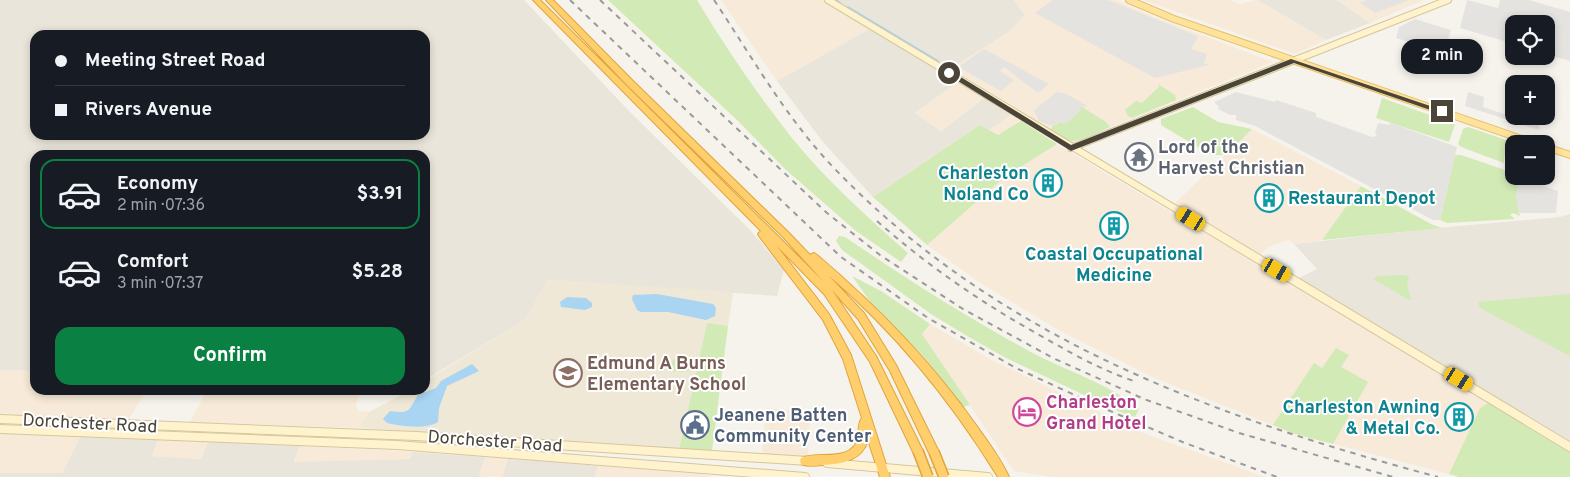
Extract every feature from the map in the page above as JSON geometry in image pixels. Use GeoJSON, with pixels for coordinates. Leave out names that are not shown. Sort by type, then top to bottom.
{"type":"FeatureCollection","features":[{"type":"Feature","properties":{"kind":"highway"},"geometry":{"type":"LineString","coordinates":[[536,0],[832,298],[873,359],[918,451],[928,477]]}},
{"type":"Feature","properties":{"kind":"highway"},"geometry":{"type":"LineString","coordinates":[[549,0],[630,83],[786,235],[861,316],[893,368],[934,452],[944,477]]}},
{"type":"Feature","properties":{"kind":"highway"},"geometry":{"type":"LineString","coordinates":[[719,184],[771,245],[826,317],[848,358],[884,472]]}},
{"type":"Feature","properties":{"kind":"highway"},"geometry":{"type":"LineString","coordinates":[[786,235],[854,291],[917,354],[975,429],[1004,477]]}},
{"type":"Feature","properties":{"kind":"highway"},"geometry":{"type":"LineString","coordinates":[[805,461],[844,458],[862,446],[866,437],[863,402]]}},
{"type":"Feature","properties":{"kind":"main road"},"geometry":{"type":"LineString","coordinates":[[828,0],[1570,447]]}},
{"type":"Feature","properties":{"kind":"main road"},"geometry":{"type":"LineString","coordinates":[[1129,0],[1174,19],[1510,135]]}},
{"type":"Feature","properties":{"kind":"main road"},"geometry":{"type":"LineString","coordinates":[[1071,148],[1448,0]]}},
{"type":"Feature","properties":{"kind":"main road"},"geometry":{"type":"LineString","coordinates":[[1555,150],[1570,155]]}},
{"type":"Feature","properties":{"kind":"main road","name":"Dorchester Road"},"geometry":{"type":"LineString","coordinates":[[0,419],[416,436],[805,461],[884,472],[988,477]]}},
{"type":"Feature","properties":{"kind":"main road","name":"Dorchester Road"},"geometry":{"type":"LineString","coordinates":[[0,429],[397,445],[805,477]]}},
{"type":"Feature","properties":{"kind":"shaded area"},"geometry":{"type":"Polygon","coordinates":[[[0,0],[524,0],[628,110],[751,231],[784,270],[777,296],[548,280],[525,320],[430,377],[430,150],[30,150],[30,371],[0,370],[0,0]]]}},
{"type":"Feature","properties":{"kind":"shaded area"},"geometry":{"type":"Polygon","coordinates":[[[721,0],[824,0],[871,28],[777,81],[721,0]]]}},
{"type":"Feature","properties":{"kind":"shaded area"},"geometry":{"type":"Polygon","coordinates":[[[831,0],[1014,0],[1025,15],[1010,31],[949,70],[831,0]]]}},
{"type":"Feature","properties":{"kind":"shaded area"},"geometry":{"type":"Polygon","coordinates":[[[1014,0],[1116,0],[1154,17],[1273,62],[1073,142],[1065,141],[949,70],[1010,31],[1025,15],[1014,0]]]}},
{"type":"Feature","properties":{"kind":"shaded area"},"geometry":{"type":"Polygon","coordinates":[[[1053,0],[1108,0],[1198,36],[1191,49],[1207,54],[1204,63],[1209,65],[1155,78],[1035,13],[1053,0]]]}},
{"type":"Feature","properties":{"kind":"shaded area"},"geometry":{"type":"Polygon","coordinates":[[[1143,0],[1229,0],[1239,4],[1257,0],[1326,40],[1295,54],[1143,0]]]}},
{"type":"Feature","properties":{"kind":"shaded area"},"geometry":{"type":"Polygon","coordinates":[[[1257,0],[1337,0],[1370,23],[1326,40],[1257,0]]]}},
{"type":"Feature","properties":{"kind":"shaded area"},"geometry":{"type":"Polygon","coordinates":[[[1337,0],[1424,0],[1370,23],[1337,0]]]}},
{"type":"Feature","properties":{"kind":"shaded area"},"geometry":{"type":"Polygon","coordinates":[[[1367,0],[1409,0],[1375,13],[1360,3],[1367,0]]]}},
{"type":"Feature","properties":{"kind":"shaded area"},"geometry":{"type":"Polygon","coordinates":[[[1467,0],[1498,8],[1500,0],[1529,0],[1570,12],[1570,61],[1555,57],[1555,15],[1505,15],[1505,41],[1460,28],[1467,0]]]}},
{"type":"Feature","properties":{"kind":"shaded area"},"geometry":{"type":"Polygon","coordinates":[[[1415,19],[1451,30],[1444,54],[1396,38],[1399,27],[1415,19]]]}},
{"type":"Feature","properties":{"kind":"shaded area"},"geometry":{"type":"Polygon","coordinates":[[[871,28],[961,80],[915,113],[941,131],[987,96],[1014,113],[989,130],[980,125],[873,197],[823,142],[777,81],[871,28]]]}},
{"type":"Feature","properties":{"kind":"shaded area"},"geometry":{"type":"Polygon","coordinates":[[[984,49],[1049,84],[1038,93],[1004,67],[1000,71],[1014,80],[1001,91],[958,67],[984,49]]]}},
{"type":"Feature","properties":{"kind":"shaded area"},"geometry":{"type":"Polygon","coordinates":[[[961,80],[987,96],[941,131],[915,113],[961,80]]]}},
{"type":"Feature","properties":{"kind":"shaded area"},"geometry":{"type":"Polygon","coordinates":[[[1057,92],[1067,94],[1087,106],[1077,108],[1082,110],[1065,124],[1058,122],[1053,126],[1039,121],[1034,110],[1057,92]]]}},
{"type":"Feature","properties":{"kind":"shaded area"},"geometry":{"type":"Polygon","coordinates":[[[1236,92],[1275,102],[1276,100],[1316,113],[1316,117],[1372,137],[1377,136],[1375,133],[1378,123],[1389,125],[1391,123],[1457,147],[1440,220],[1433,220],[1255,126],[1236,120],[1236,115],[1230,115],[1218,109],[1219,107],[1214,102],[1236,92]]]}},
{"type":"Feature","properties":{"kind":"shaded area"},"geometry":{"type":"Polygon","coordinates":[[[1468,92],[1484,97],[1483,107],[1505,114],[1505,119],[1465,106],[1468,92]]]}},
{"type":"Feature","properties":{"kind":"shaded area"},"geometry":{"type":"Polygon","coordinates":[[[1014,113],[1024,119],[998,135],[989,130],[1014,113]]]}},
{"type":"Feature","properties":{"kind":"shaded area"},"geometry":{"type":"Polygon","coordinates":[[[1524,125],[1539,125],[1539,130],[1524,125]]]}},
{"type":"Feature","properties":{"kind":"shaded area"},"geometry":{"type":"Polygon","coordinates":[[[1252,129],[1361,186],[1322,240],[1294,244],[1289,240],[1268,247],[1260,255],[1174,204],[1252,129]]]}},
{"type":"Feature","properties":{"kind":"shaded area"},"geometry":{"type":"Polygon","coordinates":[[[1057,144],[1492,404],[1488,403],[1480,408],[1449,474],[1295,434],[1157,379],[1060,331],[982,284],[927,245],[1005,177],[1057,144]]]}},
{"type":"Feature","properties":{"kind":"shaded area"},"geometry":{"type":"Polygon","coordinates":[[[1518,185],[1540,185],[1558,191],[1556,213],[1521,213],[1518,211],[1516,196],[1518,185]]]}},
{"type":"Feature","properties":{"kind":"shaded area"},"geometry":{"type":"Polygon","coordinates":[[[1570,214],[1570,442],[1297,279],[1317,269],[1294,244],[1560,217],[1570,214]]]}},
{"type":"Feature","properties":{"kind":"shaded area","name":"Edmund A Burns Elementary School"},"geometry":{"type":"Polygon","coordinates":[[[548,280],[733,292],[728,326],[707,324],[679,450],[360,428],[369,412],[401,395],[430,395],[430,378],[525,320],[548,280]]]}},
{"type":"Feature","properties":{"kind":"shaded area"},"geometry":{"type":"Polygon","coordinates":[[[930,324],[992,360],[1143,433],[1265,477],[1050,477],[1014,471],[922,334],[930,324]]]}},
{"type":"Feature","properties":{"kind":"shaded area"},"geometry":{"type":"Polygon","coordinates":[[[0,370],[30,371],[30,395],[143,395],[129,419],[0,415],[0,370]]]}},
{"type":"Feature","properties":{"kind":"shaded area"},"geometry":{"type":"Polygon","coordinates":[[[204,395],[359,395],[356,405],[358,411],[369,412],[360,428],[190,422],[204,395]]]}},
{"type":"Feature","properties":{"kind":"shaded area"},"geometry":{"type":"Polygon","coordinates":[[[766,408],[810,412],[808,456],[762,454],[766,408]]]}},
{"type":"Feature","properties":{"kind":"shaded area"},"geometry":{"type":"Polygon","coordinates":[[[0,433],[80,437],[62,473],[0,473],[0,433]]]}},
{"type":"Feature","properties":{"kind":"shaded area"},"geometry":{"type":"Polygon","coordinates":[[[80,437],[158,440],[152,456],[201,459],[208,442],[300,446],[294,461],[410,459],[412,452],[485,457],[479,476],[489,477],[0,477],[0,473],[62,473],[80,437]]]}},
{"type":"Feature","properties":{"kind":"shaded area"},"geometry":{"type":"Polygon","coordinates":[[[158,440],[208,442],[201,459],[152,456],[158,440]]]}},
{"type":"Feature","properties":{"kind":"shaded area"},"geometry":{"type":"Polygon","coordinates":[[[300,446],[412,452],[410,459],[294,462],[300,446]]]}},
{"type":"Feature","properties":{"kind":"shaded area"},"geometry":{"type":"Polygon","coordinates":[[[485,457],[508,459],[502,477],[479,476],[485,457]]]}},
{"type":"Feature","properties":{"kind":"shaded area"},"geometry":{"type":"Polygon","coordinates":[[[508,459],[598,466],[595,477],[502,477],[508,459]]]}},
{"type":"Feature","properties":{"kind":"shaded area"},"geometry":{"type":"Polygon","coordinates":[[[598,466],[696,473],[715,477],[595,477],[598,466]]]}},
{"type":"Feature","properties":{"kind":"green space"},"geometry":{"type":"Polygon","coordinates":[[[608,0],[697,0],[766,105],[805,154],[862,212],[908,253],[901,262],[856,231],[785,169],[736,119],[608,0]]]}},
{"type":"Feature","properties":{"kind":"green space"},"geometry":{"type":"Polygon","coordinates":[[[1158,84],[1175,95],[1176,100],[1132,118],[1128,116],[1125,110],[1136,101],[1142,103],[1159,87],[1158,84]]]}},
{"type":"Feature","properties":{"kind":"green space"},"geometry":{"type":"Polygon","coordinates":[[[1382,98],[1455,124],[1449,142],[1376,118],[1382,98]]]}},
{"type":"Feature","properties":{"kind":"green space"},"geometry":{"type":"Polygon","coordinates":[[[1082,107],[1106,122],[1110,127],[1087,138],[1078,140],[1070,141],[1056,137],[1050,130],[1053,126],[1081,110],[1078,108],[1082,107]]]}},
{"type":"Feature","properties":{"kind":"green space"},"geometry":{"type":"Polygon","coordinates":[[[1193,107],[1218,122],[1252,129],[1226,155],[1211,155],[1161,125],[1161,119],[1193,107]]]}},
{"type":"Feature","properties":{"kind":"green space"},"geometry":{"type":"Polygon","coordinates":[[[1021,121],[1057,144],[1005,177],[927,245],[873,197],[980,125],[998,135],[1021,121]]]}},
{"type":"Feature","properties":{"kind":"green space"},"geometry":{"type":"Polygon","coordinates":[[[1468,127],[1505,140],[1504,163],[1461,147],[1458,144],[1463,129],[1468,127]]]}},
{"type":"Feature","properties":{"kind":"green space"},"geometry":{"type":"Polygon","coordinates":[[[1455,155],[1461,155],[1505,170],[1505,185],[1518,185],[1516,196],[1520,216],[1513,213],[1510,215],[1515,219],[1447,223],[1440,220],[1455,155]]]}},
{"type":"Feature","properties":{"kind":"green space"},"geometry":{"type":"Polygon","coordinates":[[[1361,186],[1433,225],[1442,228],[1322,240],[1361,186]]]}},
{"type":"Feature","properties":{"kind":"green space"},"geometry":{"type":"Polygon","coordinates":[[[839,236],[845,237],[1005,338],[1114,392],[1139,409],[1135,417],[1120,412],[1006,358],[931,314],[842,250],[836,241],[839,236]]]}},
{"type":"Feature","properties":{"kind":"green space"},"geometry":{"type":"Polygon","coordinates":[[[1406,275],[1409,278],[1407,285],[1411,299],[1409,300],[1373,279],[1377,276],[1406,275]]]}},
{"type":"Feature","properties":{"kind":"green space"},"geometry":{"type":"Polygon","coordinates":[[[852,276],[881,291],[930,324],[922,334],[970,405],[963,407],[924,357],[874,307],[852,276]]]}},
{"type":"Feature","properties":{"kind":"green space"},"geometry":{"type":"Polygon","coordinates":[[[1570,294],[1570,356],[1480,308],[1478,302],[1570,294]]]}},
{"type":"Feature","properties":{"kind":"green space"},"geometry":{"type":"Polygon","coordinates":[[[707,323],[728,326],[712,451],[679,450],[707,323]]]}},
{"type":"Feature","properties":{"kind":"green space"},"geometry":{"type":"Polygon","coordinates":[[[1336,348],[1349,355],[1341,367],[1368,382],[1333,444],[1295,434],[1273,425],[1314,363],[1322,368],[1336,348]]]}},
{"type":"Feature","properties":{"kind":"green space"},"geometry":{"type":"Polygon","coordinates":[[[677,357],[691,364],[690,370],[683,372],[670,371],[667,365],[677,357]]]}},
{"type":"Feature","properties":{"kind":"green space"},"geometry":{"type":"Polygon","coordinates":[[[1488,403],[1570,452],[1570,477],[1459,477],[1449,474],[1480,408],[1488,403]]]}},
{"type":"Feature","properties":{"kind":"water"},"geometry":{"type":"Polygon","coordinates":[[[657,294],[713,304],[716,308],[715,316],[706,320],[668,312],[641,312],[637,310],[632,299],[633,295],[657,294]]]}},
{"type":"Feature","properties":{"kind":"water"},"geometry":{"type":"Polygon","coordinates":[[[567,297],[586,298],[592,303],[592,307],[585,310],[561,307],[560,302],[567,297]]]}},
{"type":"Feature","properties":{"kind":"water"},"geometry":{"type":"Polygon","coordinates":[[[472,364],[479,371],[447,386],[439,408],[438,422],[427,426],[413,427],[387,423],[383,419],[390,411],[402,412],[408,410],[418,395],[430,395],[430,390],[436,388],[441,381],[472,364]]]}},
{"type":"Feature","properties":{"kind":"waterway"},"geometry":{"type":"LineString","coordinates":[[836,0],[840,3]]}},
{"type":"Feature","properties":{"kind":"waterway"},"geometry":{"type":"LineString","coordinates":[[848,7],[938,61]]}},
{"type":"Feature","properties":{"kind":"railway"},"geometry":{"type":"LineString","coordinates":[[570,0],[841,257],[928,318],[1016,368],[1094,404],[1185,443],[1277,477]]}},
{"type":"Feature","properties":{"kind":"railway"},"geometry":{"type":"LineString","coordinates":[[600,0],[827,213],[880,255],[963,309],[1053,358],[1144,399],[1239,433],[1393,477]]}},
{"type":"Feature","properties":{"kind":"railway"},"geometry":{"type":"LineString","coordinates":[[714,0],[770,87],[800,129],[834,168],[898,228],[966,280],[1038,325],[1114,364],[1192,398],[1354,454],[1438,477]]}},
{"type":"Feature","properties":{"kind":"railway"},"geometry":{"type":"LineString","coordinates":[[877,221],[939,271],[1004,315],[1082,358],[1114,374],[1137,382]]}},
{"type":"Feature","properties":{"kind":"place","name":"Lord of the Harvest Christian"},"geometry":{"type":"Point","coordinates":[1139,157]}},
{"type":"Feature","properties":{"kind":"place","name":"Charleston Noland Co"},"geometry":{"type":"Point","coordinates":[1048,183]}},
{"type":"Feature","properties":{"kind":"place","name":"Restaurant Depot"},"geometry":{"type":"Point","coordinates":[1269,198]}},
{"type":"Feature","properties":{"kind":"place","name":"Coastal Occupational Medicine"},"geometry":{"type":"Point","coordinates":[1114,226]}},
{"type":"Feature","properties":{"kind":"place","name":"Edmund A Burns Elementary School"},"geometry":{"type":"Point","coordinates":[568,373]}},
{"type":"Feature","properties":{"kind":"place","name":"Charleston Grand Hotel"},"geometry":{"type":"Point","coordinates":[1027,412]}},
{"type":"Feature","properties":{"kind":"place","name":"Charleston Awning & Metal Co."},"geometry":{"type":"Point","coordinates":[1459,417]}},
{"type":"Feature","properties":{"kind":"place","name":"Jeanene Batten Community Center"},"geometry":{"type":"Point","coordinates":[695,425]}},
{"type":"Feature","properties":{"kind":"route"},"geometry":{"type":"LineString","coordinates":[[949,73],[1071,148],[1294,61],[1442,111]]}}]}
